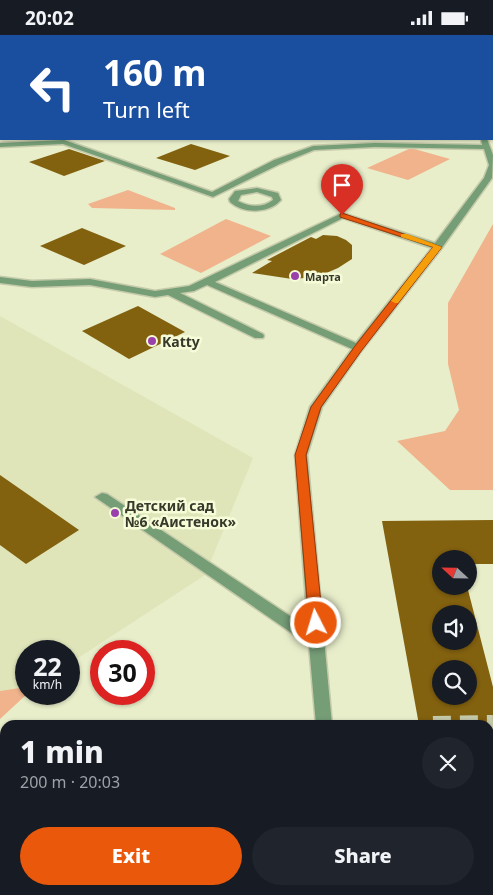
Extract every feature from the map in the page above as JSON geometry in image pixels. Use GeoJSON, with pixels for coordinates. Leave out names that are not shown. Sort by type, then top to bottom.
{"type":"FeatureCollection","features":[{"type":"Feature","properties":{"kind":"street"},"geometry":{"type":"LineString","coordinates":[[313,140],[313,148]]}},
{"type":"Feature","properties":{"kind":"street"},"geometry":{"type":"LineString","coordinates":[[0,145],[64,142],[234,201]]}},
{"type":"Feature","properties":{"kind":"street"},"geometry":{"type":"LineString","coordinates":[[213,195],[277,162],[313,148],[486,143],[493,165],[488,178],[438,247],[358,348],[316,407],[300,455],[324,720]]}},
{"type":"Feature","properties":{"kind":"street"},"geometry":{"type":"LineString","coordinates":[[0,280],[32,284],[90,282],[155,294],[191,289],[342,215],[438,247]]}},
{"type":"Feature","properties":{"kind":"street"},"geometry":{"type":"LineString","coordinates":[[207,282],[358,348]]}},
{"type":"Feature","properties":{"kind":"street"},"geometry":{"type":"LineString","coordinates":[[169,292],[259,336]]}},
{"type":"Feature","properties":{"kind":"street"},"geometry":{"type":"LineString","coordinates":[[102,497],[317,642]]}},
{"type":"Feature","properties":{"kind":"shaded area"},"geometry":{"type":"Polygon","coordinates":[[[411,148],[450,159],[408,180],[367,168],[411,148]]]}},
{"type":"Feature","properties":{"kind":"shaded area"},"geometry":{"type":"Polygon","coordinates":[[[128,190],[175,208],[175,210],[92,208],[88,204],[128,190]]]}},
{"type":"Feature","properties":{"kind":"shaded area"},"geometry":{"type":"Polygon","coordinates":[[[226,219],[271,236],[201,273],[160,254],[226,219]]]}},
{"type":"Feature","properties":{"kind":"shaded area"},"geometry":{"type":"Polygon","coordinates":[[[493,224],[493,490],[450,490],[397,441],[445,431],[459,410],[448,364],[448,303],[493,224]]]}},
{"type":"Feature","properties":{"kind":"shaded area","name":"Детский сад №6 «Аистенок»"},"geometry":{"type":"Polygon","coordinates":[[[0,316],[253,458],[205,575],[106,640],[90,640],[90,650],[80,657],[80,640],[15,640],[15,689],[0,691],[0,316]]]}},
{"type":"Feature","properties":{"kind":"shaded area"},"geometry":{"type":"Polygon","coordinates":[[[15,689],[15,705],[0,719],[0,691],[15,689]]]}},
{"type":"Feature","properties":{"kind":"building"},"geometry":{"type":"Polygon","coordinates":[[[191,144],[230,156],[195,170],[156,158],[191,144]]]}},
{"type":"Feature","properties":{"kind":"building"},"geometry":{"type":"Polygon","coordinates":[[[69,149],[105,161],[64,176],[29,162],[69,149]]]}},
{"type":"Feature","properties":{"kind":"building"},"geometry":{"type":"Polygon","coordinates":[[[82,228],[126,246],[84,265],[40,246],[82,228]]]}},
{"type":"Feature","properties":{"kind":"building"},"geometry":{"type":"Polygon","coordinates":[[[323,235],[337,236],[346,240],[352,245],[352,259],[338,268],[317,277],[292,279],[252,273],[272,261],[267,260],[311,237],[316,239],[323,235]]]}},
{"type":"Feature","properties":{"kind":"building"},"geometry":{"type":"Polygon","coordinates":[[[138,306],[185,332],[129,359],[82,331],[138,306]]]}},
{"type":"Feature","properties":{"kind":"building"},"geometry":{"type":"Polygon","coordinates":[[[0,475],[79,530],[26,564],[0,545],[0,475]]]}},
{"type":"Feature","properties":{"kind":"building"},"geometry":{"type":"Polygon","coordinates":[[[493,520],[493,564],[478,564],[478,550],[432,550],[432,595],[469,595],[472,605],[432,605],[432,650],[477,650],[477,625],[493,687],[493,720],[418,720],[382,521],[493,520]]]}},
{"type":"Feature","properties":{"kind":"slow traffic"},"geometry":{"type":"LineString","coordinates":[[395,301],[438,247],[404,235]]}},
{"type":"Feature","properties":{"kind":"place","name":"Марта"},"geometry":{"type":"Point","coordinates":[295,276]}},
{"type":"Feature","properties":{"kind":"place","name":"Katty"},"geometry":{"type":"Point","coordinates":[152,341]}},
{"type":"Feature","properties":{"kind":"place","name":"Детский сад №6 «Аистенок»"},"geometry":{"type":"Point","coordinates":[115,513]}},
{"type":"Feature","properties":{"kind":"route"},"geometry":{"type":"LineString","coordinates":[[316,623],[300,455],[316,407],[358,348],[438,247],[342,215]]}}]}
